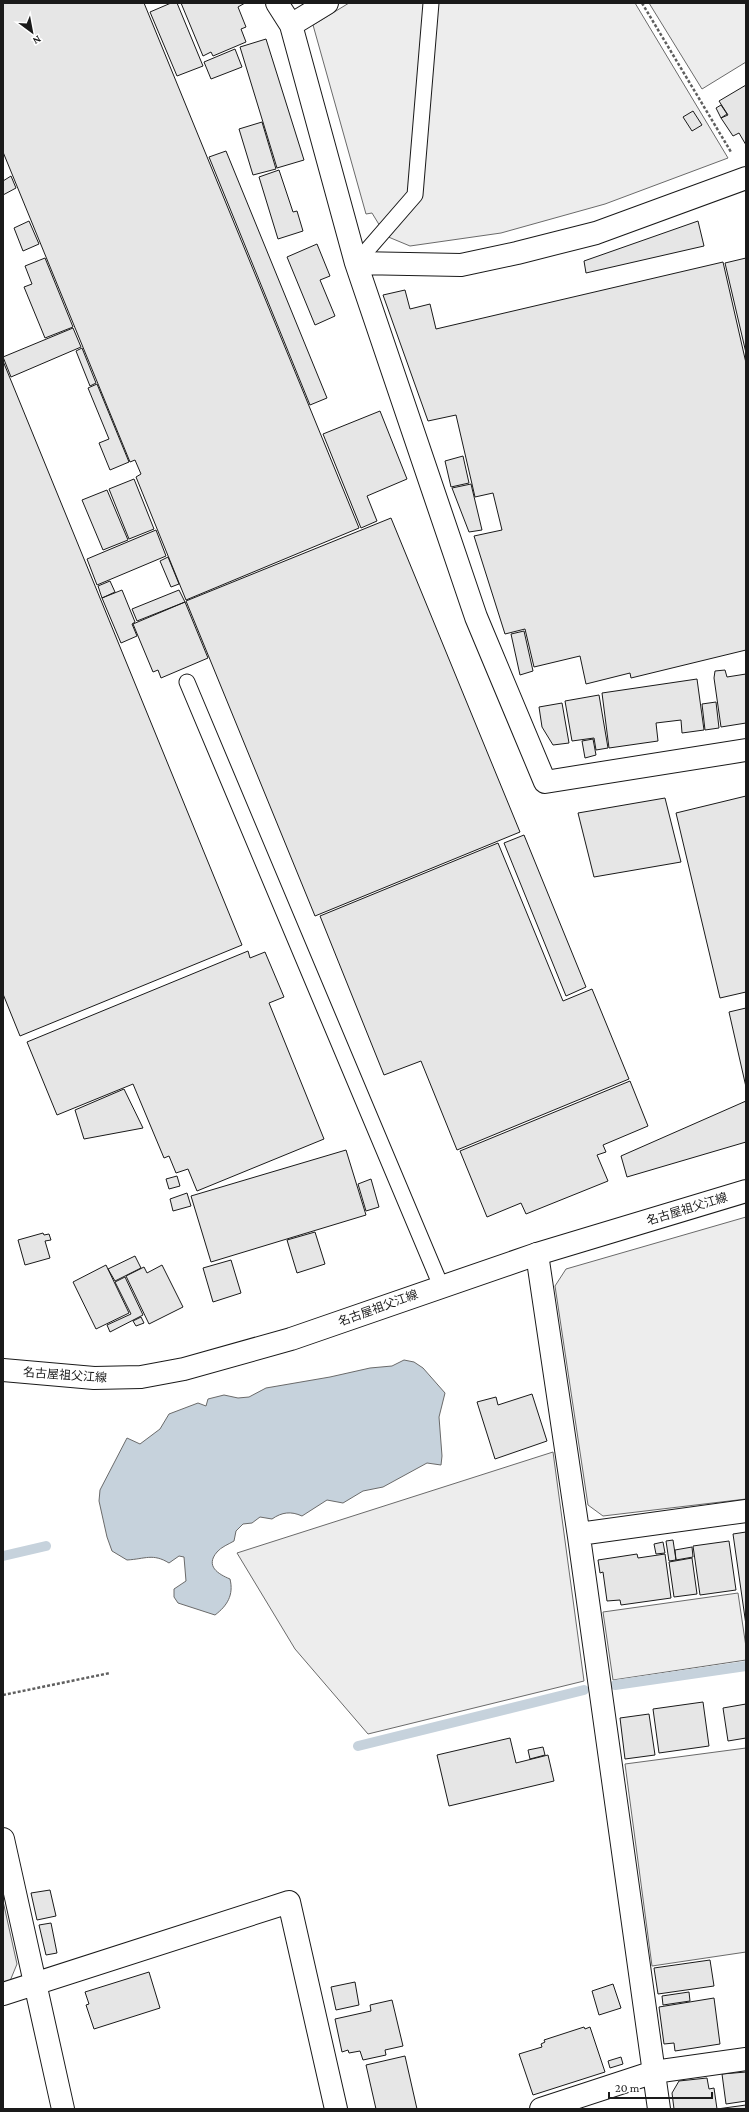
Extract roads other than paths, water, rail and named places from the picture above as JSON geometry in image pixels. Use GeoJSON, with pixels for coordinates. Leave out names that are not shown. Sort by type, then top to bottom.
{"type":"FeatureCollection","features":[{"type":"Feature","properties":{"kind":"street"},"geometry":{"type":"LineString","coordinates":[[277,3],[291,25],[356,263],[476,617],[545,782],[746,750]]}},
{"type":"Feature","properties":{"kind":"street"},"geometry":{"type":"LineString","coordinates":[[291,25],[327,3]]}},
{"type":"Feature","properties":{"kind":"street"},"geometry":{"type":"LineString","coordinates":[[356,263],[461,265],[517,253],[596,233],[746,178]]}},
{"type":"Feature","properties":{"kind":"street","name":"名古屋祖父江線"},"geometry":{"type":"LineString","coordinates":[[3,1370],[94,1378],[141,1377],[184,1369],[291,1339],[537,1254],[746,1191]]}},
{"type":"Feature","properties":{"kind":"street"},"geometry":{"type":"LineString","coordinates":[[537,1254],[579,1534],[659,2109]]}},
{"type":"Feature","properties":{"kind":"street"},"geometry":{"type":"LineString","coordinates":[[579,1534],[746,1511]]}},
{"type":"Feature","properties":{"kind":"street"},"geometry":{"type":"LineString","coordinates":[[3,1839],[63,2109]]}},
{"type":"Feature","properties":{"kind":"street"},"geometry":{"type":"LineString","coordinates":[[3,1994],[289,1902],[336,2109]]}},
{"type":"Feature","properties":{"kind":"street"},"geometry":{"type":"LineString","coordinates":[[541,2109],[654,2072],[746,2059]]}},
{"type":"Feature","properties":{"kind":"lane"},"geometry":{"type":"LineString","coordinates":[[356,263],[415,195],[431,3]]}},
{"type":"Feature","properties":{"kind":"lane"},"geometry":{"type":"LineString","coordinates":[[187,682],[441,1286]]}},
{"type":"Feature","properties":{"kind":"waterway"},"geometry":{"type":"LineString","coordinates":[[3,1556],[46,1546]]}},
{"type":"Feature","properties":{"kind":"waterway"},"geometry":{"type":"LineString","coordinates":[[615,1685],[746,1666]]}},
{"type":"Feature","properties":{"kind":"waterway"},"geometry":{"type":"LineString","coordinates":[[358,1746],[584,1690]]}}]}
